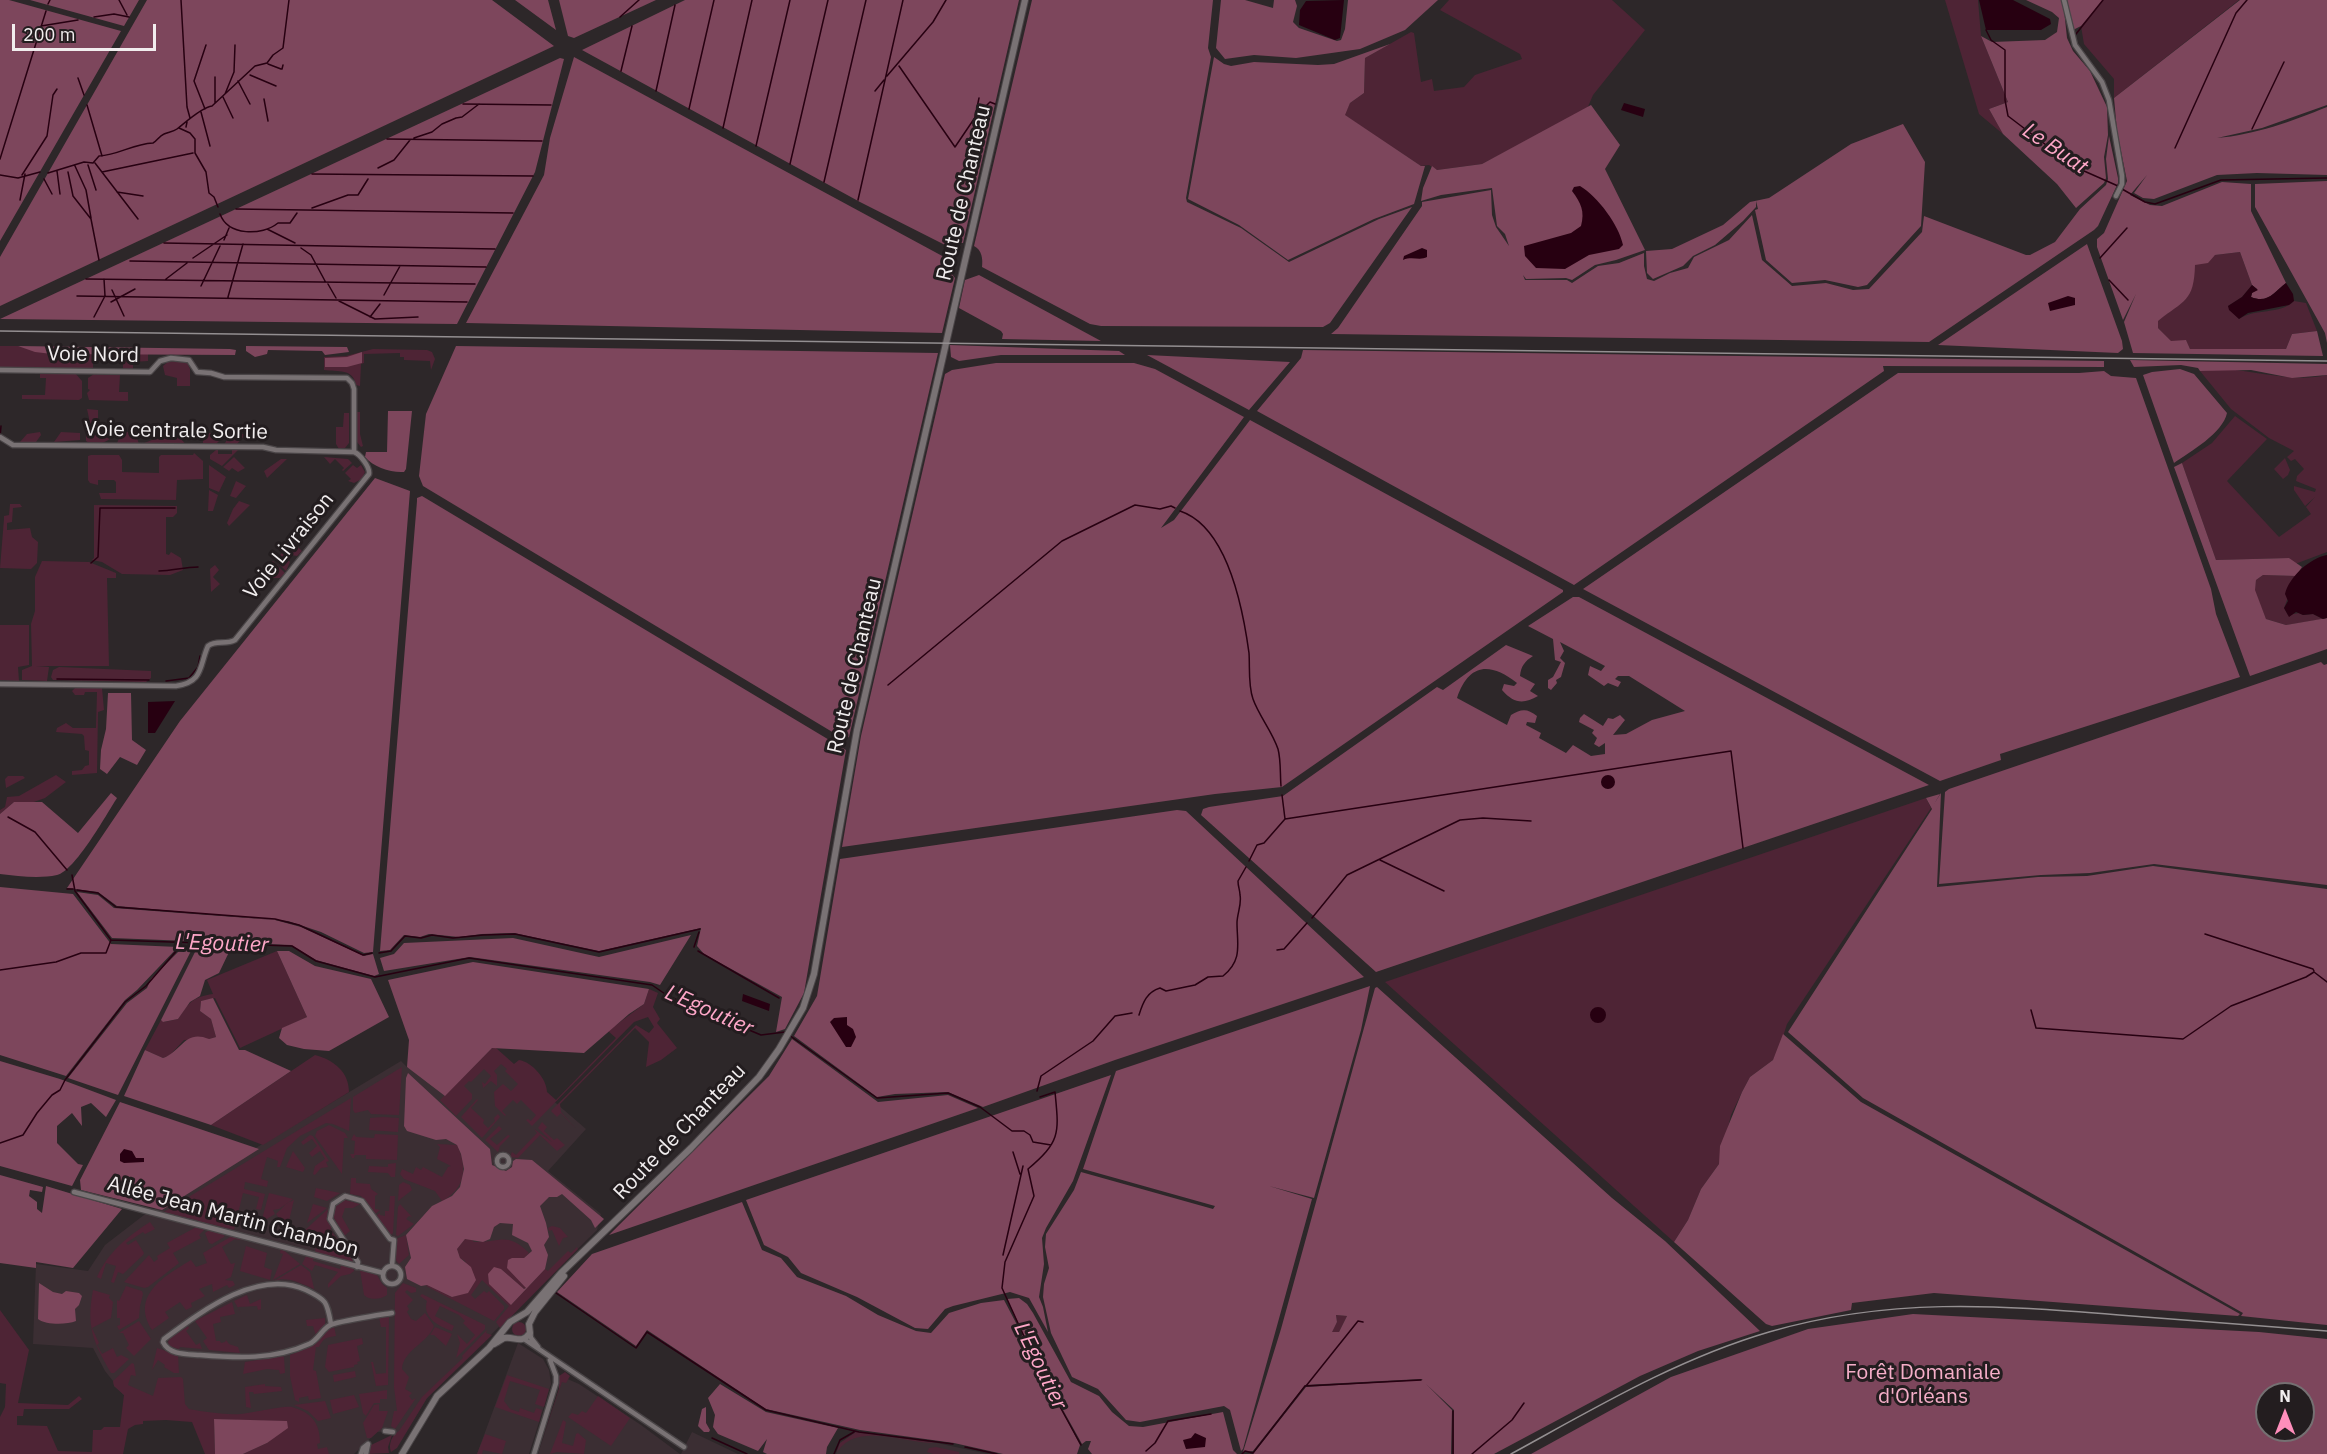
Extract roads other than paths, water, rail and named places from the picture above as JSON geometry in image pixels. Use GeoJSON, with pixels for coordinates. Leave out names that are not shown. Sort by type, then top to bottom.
{"type":"FeatureCollection","features":[{"type":"Feature","properties":{"kind":"main road","name":"Route de Chanteau"},"geometry":{"type":"LineString","coordinates":[[400,1454],[437,1395],[489,1348],[513,1320],[520,1318],[561,1273],[576,1261],[759,1077],[785,1041],[811,989],[857,730],[1025,0]]}},
{"type":"Feature","properties":{"kind":"main road","name":"Route de Chanteau"},"geometry":{"type":"LineString","coordinates":[[529,1324],[535,1312],[576,1261]]}},
{"type":"Feature","properties":{"kind":"main road"},"geometry":{"type":"LineString","coordinates":[[520,1318],[529,1324],[530,1332],[524,1339]]}},
{"type":"Feature","properties":{"kind":"main road"},"geometry":{"type":"LineString","coordinates":[[509,1325],[509,1333],[513,1338]]}},
{"type":"Feature","properties":{"kind":"main road","name":"Route de Chanteau"},"geometry":{"type":"LineString","coordinates":[[489,1348],[503,1339],[524,1339]]}},
{"type":"Feature","properties":{"kind":"street"},"geometry":{"type":"LineString","coordinates":[[2064,0],[2075,45],[2102,82],[2109,100],[2122,176],[2122,184],[2116,196]]}},
{"type":"Feature","properties":{"kind":"street","name":"Voie Nord"},"geometry":{"type":"LineString","coordinates":[[0,370],[150,372],[160,361],[181,358],[189,360],[197,372],[224,377],[343,378],[350,380],[354,389],[354,452]]}},
{"type":"Feature","properties":{"kind":"street","name":"Voie centrale Sortie"},"geometry":{"type":"LineString","coordinates":[[1,437],[13,444],[243,447],[354,452]]}},
{"type":"Feature","properties":{"kind":"street","name":"Voie Livraison"},"geometry":{"type":"LineString","coordinates":[[0,684],[183,685],[189,683],[199,674],[208,646],[235,640],[369,474],[369,468],[354,452]]}},
{"type":"Feature","properties":{"kind":"street","name":"Allée Jean Martin Chambon"},"geometry":{"type":"LineString","coordinates":[[74,1192],[383,1273]]}},
{"type":"Feature","properties":{"kind":"street"},"geometry":{"type":"LineString","coordinates":[[357,1267],[358,1262],[330,1219],[333,1204],[345,1196],[362,1201],[390,1239],[394,1240],[392,1266]]}},
{"type":"Feature","properties":{"kind":"street"},"geometry":{"type":"LineString","coordinates":[[392,1266],[399,1269],[401,1273],[397,1282],[387,1282],[383,1273],[386,1268],[392,1266]]}},
{"type":"Feature","properties":{"kind":"street"},"geometry":{"type":"LineString","coordinates":[[332,1324],[328,1305],[321,1297],[286,1283],[271,1284],[249,1289],[195,1316],[163,1342],[168,1349],[180,1353],[243,1358],[266,1356],[288,1352],[310,1344],[332,1324],[392,1313]]}},
{"type":"Feature","properties":{"kind":"street"},"geometry":{"type":"LineString","coordinates":[[530,1332],[531,1338],[547,1356],[556,1376],[556,1383],[534,1454]]}},
{"type":"Feature","properties":{"kind":"street"},"geometry":{"type":"LineString","coordinates":[[524,1339],[684,1447]]}},
{"type":"Feature","properties":{"kind":"street"},"geometry":{"type":"LineString","coordinates":[[385,1431],[393,1432]]}},
{"type":"Feature","properties":{"kind":"waterway"},"geometry":{"type":"LineString","coordinates":[[48,4],[50,0]]}},
{"type":"Feature","properties":{"kind":"waterway"},"geometry":{"type":"LineString","coordinates":[[119,0],[127,15]]}},
{"type":"Feature","properties":{"kind":"waterway"},"geometry":{"type":"LineString","coordinates":[[181,0],[187,107],[190,118]]}},
{"type":"Feature","properties":{"kind":"waterway"},"geometry":{"type":"LineString","coordinates":[[48,173],[84,162],[93,163],[99,156],[153,143],[162,135],[174,131],[199,112],[212,106],[255,66],[267,63],[283,48],[289,0]]}},
{"type":"Feature","properties":{"kind":"waterway"},"geometry":{"type":"LineString","coordinates":[[620,17],[639,0]]}},
{"type":"Feature","properties":{"kind":"waterway"},"geometry":{"type":"LineString","coordinates":[[689,109],[714,0]]}},
{"type":"Feature","properties":{"kind":"waterway"},"geometry":{"type":"LineString","coordinates":[[723,128],[752,0]]}},
{"type":"Feature","properties":{"kind":"waterway"},"geometry":{"type":"LineString","coordinates":[[756,146],[790,0]]}},
{"type":"Feature","properties":{"kind":"waterway"},"geometry":{"type":"LineString","coordinates":[[790,164],[828,0]]}},
{"type":"Feature","properties":{"kind":"waterway"},"geometry":{"type":"LineString","coordinates":[[824,182],[866,0]]}},
{"type":"Feature","properties":{"kind":"waterway"},"geometry":{"type":"LineString","coordinates":[[858,200],[903,0]]}},
{"type":"Feature","properties":{"kind":"waterway"},"geometry":{"type":"LineString","coordinates":[[887,76],[933,22],[946,0]]}},
{"type":"Feature","properties":{"kind":"waterway"},"geometry":{"type":"LineString","coordinates":[[2076,34],[2103,0]]}},
{"type":"Feature","properties":{"kind":"waterway"},"geometry":{"type":"LineString","coordinates":[[2175,148],[2236,13],[2247,0]]}},
{"type":"Feature","properties":{"kind":"waterway"},"geometry":{"type":"LineString","coordinates":[[656,91],[675,5]]}},
{"type":"Feature","properties":{"kind":"waterway"},"geometry":{"type":"LineString","coordinates":[[0,159],[46,11]]}},
{"type":"Feature","properties":{"kind":"waterway"},"geometry":{"type":"LineString","coordinates":[[94,17],[114,14],[129,17]]}},
{"type":"Feature","properties":{"kind":"waterway"},"geometry":{"type":"LineString","coordinates":[[41,26],[78,20]]}},
{"type":"Feature","properties":{"kind":"waterway"},"geometry":{"type":"LineString","coordinates":[[621,71],[632,26]]}},
{"type":"Feature","properties":{"kind":"waterway","name":"Le Buat"},"geometry":{"type":"LineString","coordinates":[[1986,30],[1991,40],[2005,50],[2005,100],[2008,116],[2075,167],[2118,186]]}},
{"type":"Feature","properties":{"kind":"waterway"},"geometry":{"type":"LineString","coordinates":[[205,109],[194,81],[206,45]]}},
{"type":"Feature","properties":{"kind":"waterway"},"geometry":{"type":"LineString","coordinates":[[225,94],[234,72],[235,45]]}},
{"type":"Feature","properties":{"kind":"waterway"},"geometry":{"type":"LineString","coordinates":[[2252,129],[2284,62]]}},
{"type":"Feature","properties":{"kind":"waterway"},"geometry":{"type":"LineString","coordinates":[[268,64],[281,69]]}},
{"type":"Feature","properties":{"kind":"waterway"},"geometry":{"type":"LineString","coordinates":[[282,69],[283,65]]}},
{"type":"Feature","properties":{"kind":"waterway"},"geometry":{"type":"LineString","coordinates":[[899,66],[955,147],[976,116],[990,102],[995,104]]}},
{"type":"Feature","properties":{"kind":"waterway"},"geometry":{"type":"LineString","coordinates":[[250,75],[276,86]]}},
{"type":"Feature","properties":{"kind":"waterway"},"geometry":{"type":"LineString","coordinates":[[215,77],[215,103]]}},
{"type":"Feature","properties":{"kind":"waterway"},"geometry":{"type":"LineString","coordinates":[[78,78],[84,95]]}},
{"type":"Feature","properties":{"kind":"waterway"},"geometry":{"type":"LineString","coordinates":[[875,91],[884,80]]}},
{"type":"Feature","properties":{"kind":"waterway"},"geometry":{"type":"LineString","coordinates":[[238,81],[250,104]]}},
{"type":"Feature","properties":{"kind":"waterway"},"geometry":{"type":"LineString","coordinates":[[22,175],[47,136],[53,95],[57,89]]}},
{"type":"Feature","properties":{"kind":"waterway"},"geometry":{"type":"LineString","coordinates":[[223,97],[233,118]]}},
{"type":"Feature","properties":{"kind":"waterway"},"geometry":{"type":"LineString","coordinates":[[975,117],[979,98]]}},
{"type":"Feature","properties":{"kind":"waterway"},"geometry":{"type":"LineString","coordinates":[[264,99],[268,121]]}},
{"type":"Feature","properties":{"kind":"waterway"},"geometry":{"type":"LineString","coordinates":[[463,104],[551,105]]}},
{"type":"Feature","properties":{"kind":"waterway"},"geometry":{"type":"LineString","coordinates":[[414,138],[462,117],[479,104]]}},
{"type":"Feature","properties":{"kind":"waterway"},"geometry":{"type":"LineString","coordinates":[[87,105],[102,156]]}},
{"type":"Feature","properties":{"kind":"waterway"},"geometry":{"type":"LineString","coordinates":[[201,112],[210,146]]}},
{"type":"Feature","properties":{"kind":"waterway"},"geometry":{"type":"LineString","coordinates":[[186,127],[187,122]]}},
{"type":"Feature","properties":{"kind":"waterway"},"geometry":{"type":"LineString","coordinates":[[179,128],[190,133],[195,139],[195,153],[206,172],[209,193],[214,197],[218,207]]}},
{"type":"Feature","properties":{"kind":"waterway"},"geometry":{"type":"LineString","coordinates":[[387,139],[542,141]]}},
{"type":"Feature","properties":{"kind":"waterway"},"geometry":{"type":"LineString","coordinates":[[378,168],[394,160],[410,140]]}},
{"type":"Feature","properties":{"kind":"waterway"},"geometry":{"type":"LineString","coordinates":[[102,172],[193,153]]}},
{"type":"Feature","properties":{"kind":"waterway"},"geometry":{"type":"LineString","coordinates":[[95,163],[138,219]]}},
{"type":"Feature","properties":{"kind":"waterway"},"geometry":{"type":"LineString","coordinates":[[88,165],[96,190]]}},
{"type":"Feature","properties":{"kind":"waterway"},"geometry":{"type":"LineString","coordinates":[[75,166],[86,190],[91,218]]}},
{"type":"Feature","properties":{"kind":"waterway"},"geometry":{"type":"LineString","coordinates":[[57,171],[60,194]]}},
{"type":"Feature","properties":{"kind":"waterway"},"geometry":{"type":"LineString","coordinates":[[0,175],[18,178],[40,172]]}},
{"type":"Feature","properties":{"kind":"waterway"},"geometry":{"type":"LineString","coordinates":[[68,172],[73,196],[91,219],[99,260]]}},
{"type":"Feature","properties":{"kind":"waterway"},"geometry":{"type":"LineString","coordinates":[[20,200],[25,174]]}},
{"type":"Feature","properties":{"kind":"waterway"},"geometry":{"type":"LineString","coordinates":[[312,174],[533,176]]}},
{"type":"Feature","properties":{"kind":"waterway","name":"Le Buat"},"geometry":{"type":"LineString","coordinates":[[2122,189],[2145,202],[2155,204],[2221,180],[2327,178]]}},
{"type":"Feature","properties":{"kind":"waterway"},"geometry":{"type":"LineString","coordinates":[[44,179],[52,194]]}},
{"type":"Feature","properties":{"kind":"waterway"},"geometry":{"type":"LineString","coordinates":[[312,208],[348,195],[358,195],[368,179]]}},
{"type":"Feature","properties":{"kind":"waterway"},"geometry":{"type":"LineString","coordinates":[[117,192],[143,196]]}},
{"type":"Feature","properties":{"kind":"waterway"},"geometry":{"type":"LineString","coordinates":[[236,209],[513,213]]}},
{"type":"Feature","properties":{"kind":"waterway"},"geometry":{"type":"LineString","coordinates":[[220,214],[230,227],[255,232],[278,223],[290,223],[297,213]]}},
{"type":"Feature","properties":{"kind":"waterway"},"geometry":{"type":"LineString","coordinates":[[224,240],[229,228]]}},
{"type":"Feature","properties":{"kind":"waterway"},"geometry":{"type":"LineString","coordinates":[[2100,258],[2127,228]]}},
{"type":"Feature","properties":{"kind":"waterway"},"geometry":{"type":"LineString","coordinates":[[267,229],[295,243]]}},
{"type":"Feature","properties":{"kind":"waterway"},"geometry":{"type":"LineString","coordinates":[[193,258],[227,235]]}},
{"type":"Feature","properties":{"kind":"waterway"},"geometry":{"type":"LineString","coordinates":[[164,243],[495,249]]}},
{"type":"Feature","properties":{"kind":"waterway"},"geometry":{"type":"LineString","coordinates":[[228,297],[243,244]]}},
{"type":"Feature","properties":{"kind":"waterway"},"geometry":{"type":"LineString","coordinates":[[201,286],[220,246]]}},
{"type":"Feature","properties":{"kind":"waterway"},"geometry":{"type":"LineString","coordinates":[[301,248],[311,255],[325,281]]}},
{"type":"Feature","properties":{"kind":"waterway"},"geometry":{"type":"LineString","coordinates":[[130,261],[486,267]]}},
{"type":"Feature","properties":{"kind":"waterway"},"geometry":{"type":"LineString","coordinates":[[166,279],[187,263]]}},
{"type":"Feature","properties":{"kind":"waterway"},"geometry":{"type":"LineString","coordinates":[[384,295],[400,266]]}},
{"type":"Feature","properties":{"kind":"waterway"},"geometry":{"type":"LineString","coordinates":[[86,279],[475,284]]}},
{"type":"Feature","properties":{"kind":"waterway"},"geometry":{"type":"LineString","coordinates":[[94,317],[105,296],[104,279]]}},
{"type":"Feature","properties":{"kind":"waterway"},"geometry":{"type":"LineString","coordinates":[[2109,280],[2128,300]]}},
{"type":"Feature","properties":{"kind":"waterway"},"geometry":{"type":"LineString","coordinates":[[328,284],[336,298]]}},
{"type":"Feature","properties":{"kind":"waterway"},"geometry":{"type":"LineString","coordinates":[[111,302],[135,289]]}},
{"type":"Feature","properties":{"kind":"waterway"},"geometry":{"type":"LineString","coordinates":[[112,290],[124,316]]}},
{"type":"Feature","properties":{"kind":"waterway"},"geometry":{"type":"LineString","coordinates":[[77,296],[467,302]]}},
{"type":"Feature","properties":{"kind":"waterway"},"geometry":{"type":"LineString","coordinates":[[339,301],[375,319],[418,317]]}},
{"type":"Feature","properties":{"kind":"waterway"},"geometry":{"type":"LineString","coordinates":[[370,317],[380,304]]}},
{"type":"Feature","properties":{"kind":"waterway"},"geometry":{"type":"LineString","coordinates":[[0,437],[1,426]]}},
{"type":"Feature","properties":{"kind":"waterway"},"geometry":{"type":"LineString","coordinates":[[888,685],[1062,541],[1135,505],[1160,509],[1171,506],[1175,508]]}},
{"type":"Feature","properties":{"kind":"waterway"},"geometry":{"type":"LineString","coordinates":[[91,563],[98,557],[100,508],[175,508]]}},
{"type":"Feature","properties":{"kind":"waterway"},"geometry":{"type":"LineString","coordinates":[[1180,511],[1196,520],[1210,534],[1221,551],[1230,572],[1246,635],[1251,694],[1278,749],[1281,786]]}},
{"type":"Feature","properties":{"kind":"waterway"},"geometry":{"type":"LineString","coordinates":[[159,571],[198,567]]}},
{"type":"Feature","properties":{"kind":"waterway"},"geometry":{"type":"LineString","coordinates":[[166,681],[189,678],[198,667],[200,656]]}},
{"type":"Feature","properties":{"kind":"waterway"},"geometry":{"type":"LineString","coordinates":[[57,679],[149,680]]}},
{"type":"Feature","properties":{"kind":"waterway"},"geometry":{"type":"LineString","coordinates":[[1285,819],[1731,751],[1743,848]]}},
{"type":"Feature","properties":{"kind":"waterway"},"geometry":{"type":"LineString","coordinates":[[1249,861],[1257,845],[1264,843],[1285,819],[1282,795]]}},
{"type":"Feature","properties":{"kind":"waterway","name":"L'Egoutier"},"geometry":{"type":"LineString","coordinates":[[8,817],[35,832],[67,870]]}},
{"type":"Feature","properties":{"kind":"waterway"},"geometry":{"type":"LineString","coordinates":[[1312,918],[1347,875],[1460,820],[1483,818],[1531,821]]}},
{"type":"Feature","properties":{"kind":"waterway"},"geometry":{"type":"LineString","coordinates":[[1380,860],[1444,891]]}},
{"type":"Feature","properties":{"kind":"waterway"},"geometry":{"type":"LineString","coordinates":[[1139,1015],[1146,998],[1152,992],[1160,988],[1166,991],[1195,985],[1208,977],[1223,976],[1234,964],[1238,951],[1237,923],[1240,905],[1238,881],[1246,867]]}},
{"type":"Feature","properties":{"kind":"waterway","name":"L'Egoutier"},"geometry":{"type":"LineString","coordinates":[[72,875],[75,891],[111,940],[292,946],[316,961],[375,977],[469,958],[652,985],[668,996],[761,1035],[785,1032]]}},
{"type":"Feature","properties":{"kind":"waterway"},"geometry":{"type":"LineString","coordinates":[[67,889],[73,889]]}},
{"type":"Feature","properties":{"kind":"waterway"},"geometry":{"type":"LineString","coordinates":[[77,890],[98,893],[116,907],[275,919],[299,925],[363,955],[372,953]]}},
{"type":"Feature","properties":{"kind":"waterway"},"geometry":{"type":"LineString","coordinates":[[1277,950],[1284,949],[1307,923]]}},
{"type":"Feature","properties":{"kind":"waterway"},"geometry":{"type":"LineString","coordinates":[[379,953],[391,951],[405,936],[421,938],[432,935],[453,938],[515,934],[599,952],[700,929]]}},
{"type":"Feature","properties":{"kind":"waterway"},"geometry":{"type":"LineString","coordinates":[[694,947],[699,932]]}},
{"type":"Feature","properties":{"kind":"waterway"},"geometry":{"type":"LineString","coordinates":[[2205,934],[2314,971]]}},
{"type":"Feature","properties":{"kind":"waterway"},"geometry":{"type":"LineString","coordinates":[[0,970],[56,962],[81,953],[106,953],[111,940]]}},
{"type":"Feature","properties":{"kind":"waterway"},"geometry":{"type":"LineString","coordinates":[[0,1143],[23,1135],[37,1113],[52,1095],[60,1090],[65,1080],[125,1002],[146,986],[178,949]]}},
{"type":"Feature","properties":{"kind":"waterway"},"geometry":{"type":"LineString","coordinates":[[698,951],[779,998]]}},
{"type":"Feature","properties":{"kind":"waterway"},"geometry":{"type":"LineString","coordinates":[[2031,1010],[2036,1028],[2183,1039],[2231,1006],[2314,972],[2327,982]]}},
{"type":"Feature","properties":{"kind":"waterway"},"geometry":{"type":"LineString","coordinates":[[1037,1091],[1041,1076],[1093,1041],[1115,1016],[1132,1013]]}},
{"type":"Feature","properties":{"kind":"waterway","name":"L'Egoutier"},"geometry":{"type":"LineString","coordinates":[[789,1035],[877,1098],[948,1093],[980,1107],[1012,1131],[1024,1131],[1030,1135],[1033,1142],[1051,1145]]}},
{"type":"Feature","properties":{"kind":"waterway","name":"L'Egoutier"},"geometry":{"type":"LineString","coordinates":[[1040,1097],[1055,1092],[1057,1127],[1047,1151],[1028,1169],[1034,1196],[1005,1262],[1002,1288],[1037,1365],[1081,1445]]}},
{"type":"Feature","properties":{"kind":"waterway"},"geometry":{"type":"LineString","coordinates":[[1013,1152],[1020,1174]]}},
{"type":"Feature","properties":{"kind":"waterway"},"geometry":{"type":"LineString","coordinates":[[1003,1255],[1023,1166]]}},
{"type":"Feature","properties":{"kind":"waterway"},"geometry":{"type":"LineString","coordinates":[[556,1293],[636,1348],[647,1332],[766,1410],[859,1432],[953,1444]]}},
{"type":"Feature","properties":{"kind":"waterway"},"geometry":{"type":"LineString","coordinates":[[1306,1386],[1358,1321],[1363,1322]]}},
{"type":"Feature","properties":{"kind":"waterway"},"geometry":{"type":"LineString","coordinates":[[1242,1454],[1245,1451],[1253,1453],[1305,1386],[1421,1380]]}},
{"type":"Feature","properties":{"kind":"waterway"},"geometry":{"type":"LineString","coordinates":[[1472,1454],[1512,1420],[1524,1403]]}},
{"type":"Feature","properties":{"kind":"waterway"},"geometry":{"type":"LineString","coordinates":[[1453,1411],[1453,1454]]}},
{"type":"Feature","properties":{"kind":"waterway"},"geometry":{"type":"LineString","coordinates":[[1146,1451],[1155,1443],[1168,1421],[1211,1414]]}},
{"type":"Feature","properties":{"kind":"waterway"},"geometry":{"type":"LineString","coordinates":[[834,1454],[840,1440],[854,1432]]}},
{"type":"Feature","properties":{"kind":"waterway"},"geometry":{"type":"LineString","coordinates":[[712,1438],[747,1454]]}},
{"type":"Feature","properties":{"kind":"waterway"},"geometry":{"type":"LineString","coordinates":[[965,1447],[997,1454]]}},
{"type":"Feature","properties":{"kind":"railway"},"geometry":{"type":"LineString","coordinates":[[0,331],[2327,361]]}},
{"type":"Feature","properties":{"kind":"railway"},"geometry":{"type":"LineString","coordinates":[[1511,1454],[1605,1402],[1702,1356],[1769,1332],[1857,1313],[1900,1309],[1986,1307],[2074,1311],[2327,1331]]}},
{"type":"Feature","properties":{"kind":"park label","name":"Forêt Domaniale d'Orléans"},"geometry":{"type":"Point","coordinates":[1923,1385]}}]}
